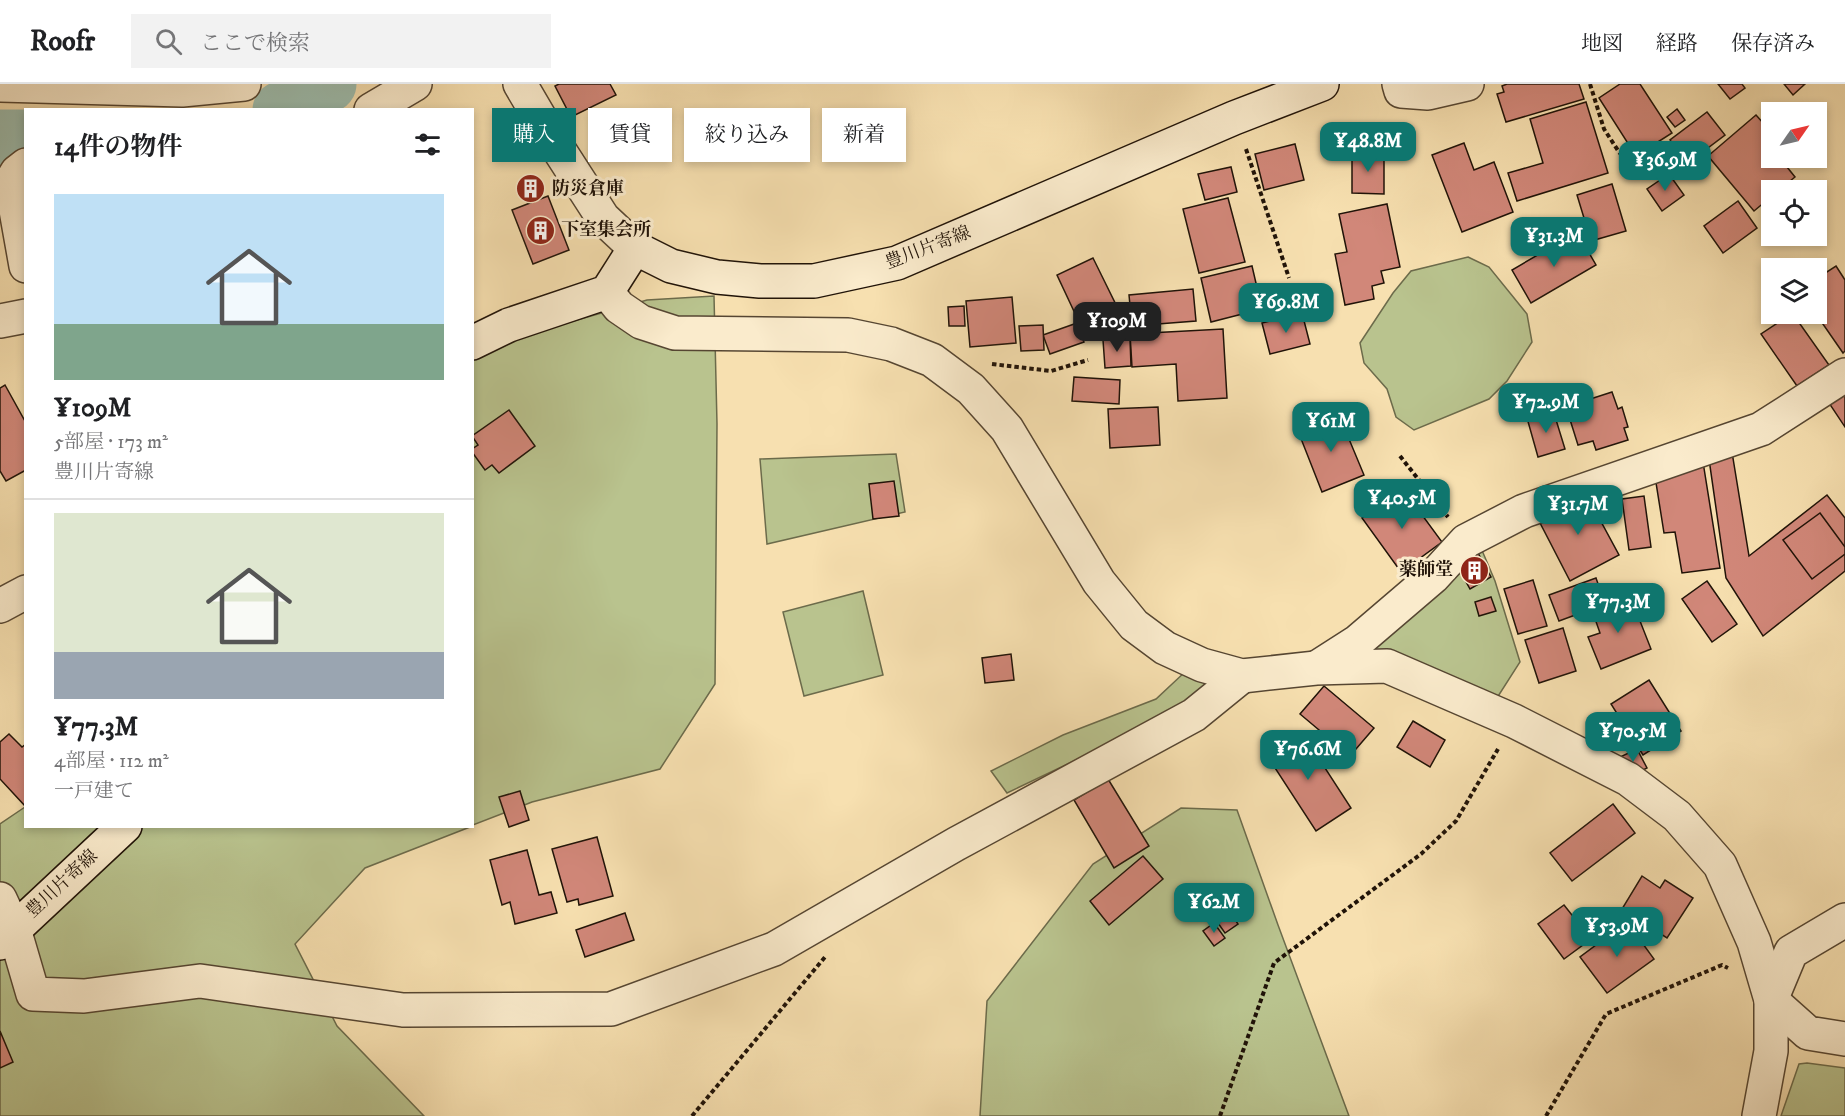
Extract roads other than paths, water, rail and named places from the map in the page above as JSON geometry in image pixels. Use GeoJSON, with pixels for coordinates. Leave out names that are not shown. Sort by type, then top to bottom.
{"type":"FeatureCollection","features":[{"type":"Feature","properties":{"kind":"street"},"geometry":{"type":"LineString","coordinates":[[0,85],[182,90],[244,84]]}},
{"type":"Feature","properties":{"kind":"street"},"geometry":{"type":"LineString","coordinates":[[374,108],[415,84]]}},
{"type":"Feature","properties":{"kind":"street","name":"豊川片寄線"},"geometry":{"type":"LineString","coordinates":[[520,84],[603,218],[635,248],[671,266],[717,277],[814,281],[897,263],[1234,118],[1322,84]]}},
{"type":"Feature","properties":{"kind":"street"},"geometry":{"type":"LineString","coordinates":[[1399,84],[1401,91],[1428,93],[1467,84]]}},
{"type":"Feature","properties":{"kind":"street"},"geometry":{"type":"LineString","coordinates":[[24,167],[17,172],[11,182],[24,255]]}},
{"type":"Feature","properties":{"kind":"street"},"geometry":{"type":"LineString","coordinates":[[474,342],[509,325],[607,292],[635,248]]}},
{"type":"Feature","properties":{"kind":"street"},"geometry":{"type":"LineString","coordinates":[[607,292],[620,307],[641,322],[675,333],[848,335],[891,344],[932,360],[971,389],[1007,429],[1099,582],[1134,625],[1165,648],[1202,664],[1242,676],[1316,668],[1387,666],[1514,721],[1628,779],[1677,816],[1720,865],[1754,942],[1771,1000],[1771,1051],[1759,1116]]}},
{"type":"Feature","properties":{"kind":"street"},"geometry":{"type":"LineString","coordinates":[[0,321],[24,316]]}},
{"type":"Feature","properties":{"kind":"street"},"geometry":{"type":"LineString","coordinates":[[1316,668],[1357,642],[1433,577],[1466,541],[1524,511],[1761,429],[1845,375]]}},
{"type":"Feature","properties":{"kind":"street"},"geometry":{"type":"LineString","coordinates":[[0,606],[24,593]]}},
{"type":"Feature","properties":{"kind":"street"},"geometry":{"type":"LineString","coordinates":[[0,899],[7,936],[33,994],[84,996],[200,981],[403,1010],[611,1009],[774,949],[956,843],[1194,716],[1242,676]]}},
{"type":"Feature","properties":{"kind":"street","name":"豊川片寄線"},"geometry":{"type":"LineString","coordinates":[[7,936],[123,828]]}},
{"type":"Feature","properties":{"kind":"street"},"geometry":{"type":"LineString","coordinates":[[1771,1000],[1791,952],[1845,920]]}},
{"type":"Feature","properties":{"kind":"street"},"geometry":{"type":"LineString","coordinates":[[1771,1000],[1808,1034],[1845,1039]]}},
{"type":"Feature","properties":{"kind":"waterway"},"geometry":{"type":"LineString","coordinates":[[285,108],[328,84]]}},
{"type":"Feature","properties":{"kind":"waterway"},"geometry":{"type":"LineString","coordinates":[[0,138],[24,138]]}},
{"type":"Feature","properties":{"kind":"place","name":"防災倉庫"},"geometry":{"type":"Point","coordinates":[531,189]}},
{"type":"Feature","properties":{"kind":"place","name":"下室集会所"},"geometry":{"type":"Point","coordinates":[540,230]}},
{"type":"Feature","properties":{"kind":"place","name":"薬師堂"},"geometry":{"type":"Point","coordinates":[1474,570]}}]}
